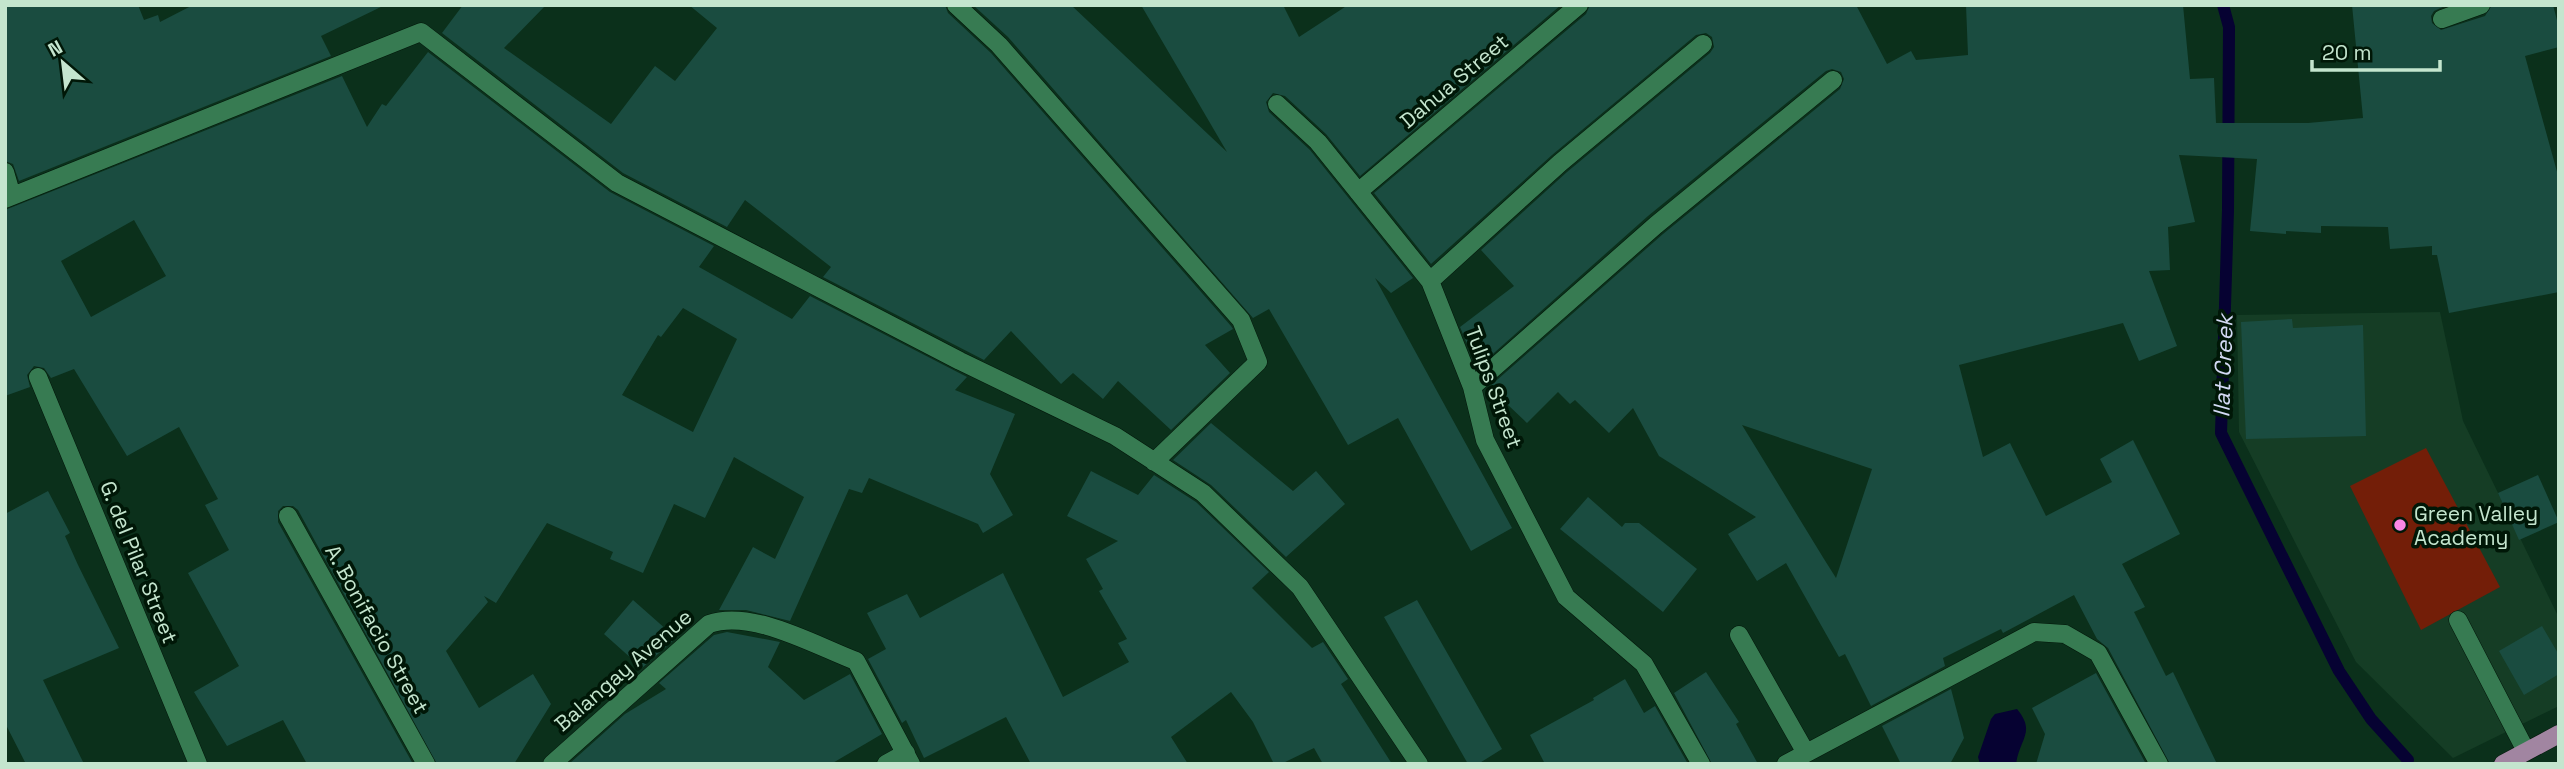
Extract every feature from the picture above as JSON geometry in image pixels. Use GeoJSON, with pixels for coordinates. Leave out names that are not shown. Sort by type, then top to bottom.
{"type":"FeatureCollection","features":[{"type":"Feature","properties":{"kind":"main road"},"geometry":{"type":"LineString","coordinates":[[2502,764],[2559,734]]}},
{"type":"Feature","properties":{"kind":"street"},"geometry":{"type":"LineString","coordinates":[[956,5],[999,45],[1241,320],[1258,362],[1154,462]]}},
{"type":"Feature","properties":{"kind":"street","name":"Dahua Street"},"geometry":{"type":"LineString","coordinates":[[1358,192],[1579,5]]}},
{"type":"Feature","properties":{"kind":"street"},"geometry":{"type":"LineString","coordinates":[[2442,19],[2481,5]]}},
{"type":"Feature","properties":{"kind":"street"},"geometry":{"type":"LineString","coordinates":[[5,172],[8,197],[421,32],[617,183],[960,360],[1115,436],[1203,493],[1300,587],[1419,764]]}},
{"type":"Feature","properties":{"kind":"street"},"geometry":{"type":"LineString","coordinates":[[1430,281],[1560,163],[1703,44]]}},
{"type":"Feature","properties":{"kind":"street"},"geometry":{"type":"LineString","coordinates":[[1472,387],[1656,225],[1833,80]]}},
{"type":"Feature","properties":{"kind":"street","name":"Tulips Street"},"geometry":{"type":"LineString","coordinates":[[1277,104],[1318,142],[1430,281],[1472,387],[1486,440],[1566,597],[1644,664],[1701,764]]}},
{"type":"Feature","properties":{"kind":"street","name":"G. del Pilar Street"},"geometry":{"type":"LineString","coordinates":[[38,377],[198,764]]}},
{"type":"Feature","properties":{"kind":"street","name":"A. Bonifacio Street"},"geometry":{"type":"LineString","coordinates":[[288,516],[426,764]]}},
{"type":"Feature","properties":{"kind":"street","name":"Balangay Avenue"},"geometry":{"type":"LineString","coordinates":[[552,764],[709,624],[726,618],[749,620],[856,661],[909,758]]}},
{"type":"Feature","properties":{"kind":"street"},"geometry":{"type":"LineString","coordinates":[[2458,620],[2526,751]]}},
{"type":"Feature","properties":{"kind":"street"},"geometry":{"type":"LineString","coordinates":[[1786,764],[2034,632],[2065,634],[2098,653],[2159,764]]}},
{"type":"Feature","properties":{"kind":"street"},"geometry":{"type":"LineString","coordinates":[[1739,635],[1806,752]]}},
{"type":"Feature","properties":{"kind":"street"},"geometry":{"type":"LineString","coordinates":[[886,764],[909,758]]}},
{"type":"Feature","properties":{"kind":"shaded area","name":"Green Valley Academy"},"geometry":{"type":"Polygon","coordinates":[[[2440,312],[2463,421],[2559,618],[2559,706],[2453,758],[2356,662],[2239,432],[2237,315],[2440,312]]]}},
{"type":"Feature","properties":{"kind":"shaded area"},"geometry":{"type":"Polygon","coordinates":[[[2426,448],[2500,587],[2421,630],[2350,486],[2426,448]]]}},
{"type":"Feature","properties":{"kind":"shaded area"},"geometry":{"type":"Polygon","coordinates":[[[2017,709],[2023,717],[2026,730],[2016,764],[1980,764],[1978,757],[1991,719],[1995,714],[2017,709]]]}},
{"type":"Feature","properties":{"kind":"building"},"geometry":{"type":"Polygon","coordinates":[[[5,5],[138,5],[144,20],[158,15],[160,22],[193,5],[385,5],[321,36],[331,56],[19,181],[13,164],[5,161],[5,5]]]}},
{"type":"Feature","properties":{"kind":"building"},"geometry":{"type":"Polygon","coordinates":[[[463,5],[546,5],[504,48],[611,124],[655,66],[675,81],[717,28],[689,5],[945,5],[948,13],[991,53],[1231,326],[1233,329],[1205,345],[1230,373],[1171,430],[1118,381],[1103,399],[1073,373],[1061,384],[1011,331],[984,360],[823,277],[831,267],[745,200],[727,227],[623,173],[442,33],[463,5]]]}},
{"type":"Feature","properties":{"kind":"building"},"geometry":{"type":"Polygon","coordinates":[[[973,5],[1071,5],[1227,152],[1141,5],[1283,5],[1299,37],[1348,5],[1561,5],[1360,176],[1326,134],[1285,96],[1273,93],[1266,102],[1269,112],[1310,150],[1413,278],[1391,293],[1375,278],[1512,528],[1471,551],[1398,418],[1348,445],[1269,309],[1253,318],[1008,37],[973,5]]]}},
{"type":"Feature","properties":{"kind":"building"},"geometry":{"type":"Polygon","coordinates":[[[1590,5],[1856,5],[1887,64],[1911,51],[1916,60],[1968,55],[1966,5],[2183,5],[2190,79],[2214,78],[2216,123],[2308,123],[2363,118],[2352,5],[2447,5],[2434,11],[2431,16],[2432,23],[2441,30],[2485,16],[2492,5],[2553,5],[2559,28],[2559,47],[2525,56],[2559,179],[2559,292],[2449,313],[2437,255],[2432,255],[2432,246],[2390,249],[2388,227],[2321,226],[2321,233],[2250,231],[2257,159],[2179,155],[2195,222],[2168,227],[2170,270],[2149,271],[2177,346],[2139,361],[2123,323],[1959,365],[1983,457],[2010,443],[2046,516],[2112,482],[2100,459],[2133,440],[2180,534],[2122,564],[2145,607],[2134,612],[2166,676],[2173,672],[2217,764],[2170,764],[2108,648],[2097,639],[2074,595],[2003,633],[2001,629],[1943,658],[1945,666],[1871,706],[1845,654],[1839,657],[1786,563],[1757,581],[1728,534],[1756,517],[1659,456],[1633,408],[1609,433],[1575,400],[1570,404],[1558,392],[1527,423],[1489,387],[1663,234],[1840,89],[1844,79],[1841,72],[1832,69],[1826,71],[1648,216],[1477,368],[1460,327],[1514,286],[1481,250],[1567,172],[1710,53],[1714,47],[1712,37],[1706,33],[1696,35],[1552,155],[1431,264],[1374,193],[1586,14],[1590,5]],[[1742,425],[1836,578],[1872,469],[1742,425]]]}},
{"type":"Feature","properties":{"kind":"building"},"geometry":{"type":"Polygon","coordinates":[[[428,52],[610,192],[714,246],[699,267],[792,319],[810,296],[967,377],[955,390],[1015,414],[990,474],[1013,515],[983,533],[978,524],[869,478],[862,493],[849,489],[790,621],[746,610],[719,610],[753,547],[775,559],[804,497],[734,457],[705,518],[674,504],[643,573],[610,559],[613,552],[547,523],[496,603],[484,596],[488,602],[446,651],[479,708],[533,674],[551,704],[514,764],[437,764],[298,510],[293,506],[283,506],[278,511],[278,522],[413,764],[307,764],[283,720],[227,746],[194,692],[239,666],[188,573],[229,550],[205,505],[218,499],[179,427],[127,456],[74,369],[51,378],[44,368],[34,366],[27,375],[30,387],[5,396],[5,210],[342,76],[367,127],[382,104],[386,106],[428,52]],[[134,220],[61,261],[91,317],[166,276],[134,220]],[[683,308],[661,337],[658,335],[622,395],[693,432],[737,339],[683,308]]]}},
{"type":"Feature","properties":{"kind":"building"},"geometry":{"type":"Polygon","coordinates":[[[2292,319],[2293,328],[2363,325],[2366,436],[2246,439],[2241,322],[2292,319]]]}},
{"type":"Feature","properties":{"kind":"building"},"geometry":{"type":"Polygon","coordinates":[[[1211,423],[1293,491],[1316,471],[1345,504],[1286,557],[1211,485],[1173,460],[1211,423]]]}},
{"type":"Feature","properties":{"kind":"building"},"geometry":{"type":"Polygon","coordinates":[[[1091,471],[1138,495],[1154,475],[1196,502],[1269,572],[1252,588],[1312,648],[1323,642],[1348,679],[1341,684],[1392,764],[1323,764],[1314,748],[1281,764],[1274,764],[1253,722],[1231,692],[1171,737],[1188,764],[1031,764],[1006,717],[924,758],[906,720],[902,723],[868,659],[886,649],[867,613],[907,594],[920,618],[1003,573],[1063,697],[1129,662],[1118,643],[1127,639],[1099,591],[1103,589],[1086,559],[1118,541],[1067,516],[1091,471]]]}},
{"type":"Feature","properties":{"kind":"building"},"geometry":{"type":"Polygon","coordinates":[[[2538,475],[2559,522],[2519,540],[2498,493],[2538,475]]]}},
{"type":"Feature","properties":{"kind":"building"},"geometry":{"type":"Polygon","coordinates":[[[48,491],[70,533],[65,536],[78,565],[119,648],[43,680],[84,764],[26,764],[5,723],[5,514],[48,491]]]}},
{"type":"Feature","properties":{"kind":"building"},"geometry":{"type":"Polygon","coordinates":[[[1588,497],[1622,527],[1625,523],[1639,523],[1697,569],[1663,612],[1560,529],[1588,497]]]}},
{"type":"Feature","properties":{"kind":"building"},"geometry":{"type":"Polygon","coordinates":[[[633,600],[676,638],[642,668],[604,634],[633,600]]]}},
{"type":"Feature","properties":{"kind":"building"},"geometry":{"type":"Polygon","coordinates":[[[1417,600],[1502,749],[1478,764],[1468,764],[1384,617],[1417,600]]]}},
{"type":"Feature","properties":{"kind":"building"},"geometry":{"type":"Polygon","coordinates":[[[2542,626],[2559,655],[2559,674],[2524,695],[2499,651],[2542,626]]]}},
{"type":"Feature","properties":{"kind":"building"},"geometry":{"type":"Polygon","coordinates":[[[727,632],[780,642],[768,667],[804,700],[850,674],[882,734],[831,764],[569,764],[625,714],[666,689],[659,683],[714,635],[727,632]]]}},
{"type":"Feature","properties":{"kind":"building"},"geometry":{"type":"Polygon","coordinates":[[[1706,672],[1739,722],[1736,724],[1758,764],[1712,764],[1674,693],[1706,672]]]}},
{"type":"Feature","properties":{"kind":"building"},"geometry":{"type":"Polygon","coordinates":[[[2096,673],[2146,764],[2036,764],[2045,734],[2032,708],[2096,673]]]}},
{"type":"Feature","properties":{"kind":"building"},"geometry":{"type":"Polygon","coordinates":[[[1625,679],[1644,713],[1655,706],[1688,764],[1545,764],[1530,735],[1594,700],[1593,698],[1625,679]]]}},
{"type":"Feature","properties":{"kind":"building"},"geometry":{"type":"Polygon","coordinates":[[[1951,689],[1964,738],[1950,764],[1901,764],[1882,726],[1951,689]]]}},
{"type":"Feature","properties":{"kind":"waterway","name":"Ilat Creek"},"geometry":{"type":"LineString","coordinates":[[2223,5],[2229,27],[2228,210],[2221,433],[2339,671],[2371,719],[2408,760]]}},
{"type":"Feature","properties":{"kind":"place","name":"Green Valley Academy"},"geometry":{"type":"Point","coordinates":[2400,525]}}]}
